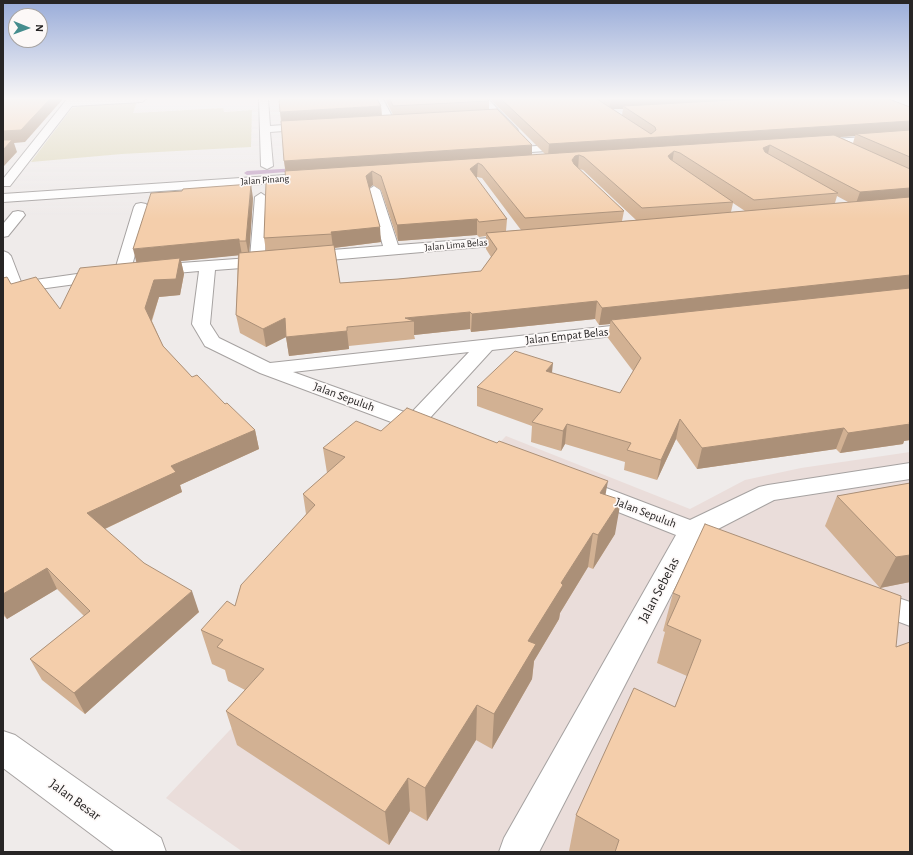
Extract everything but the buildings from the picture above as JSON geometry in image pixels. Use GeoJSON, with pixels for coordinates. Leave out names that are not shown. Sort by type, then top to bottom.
{"type":"FeatureCollection","features":[{"type":"Feature","properties":{"kind":"street"},"geometry":{"type":"LineString","coordinates":[[4,183],[41,139]]}},
{"type":"Feature","properties":{"kind":"street","name":"Jalan Pinang"},"geometry":{"type":"LineString","coordinates":[[264,139],[263,166],[282,165]]}},
{"type":"Feature","properties":{"kind":"street"},"geometry":{"type":"LineString","coordinates":[[522,139],[536,153]]}},
{"type":"Feature","properties":{"kind":"street"},"geometry":{"type":"LineString","coordinates":[[810,144],[881,139]]}},
{"type":"Feature","properties":{"kind":"street"},"geometry":{"type":"LineString","coordinates":[[833,142],[853,152],[910,146]]}},
{"type":"Feature","properties":{"kind":"street"},"geometry":{"type":"LineString","coordinates":[[19,147],[35,146]]}},
{"type":"Feature","properties":{"kind":"street"},"geometry":{"type":"LineString","coordinates":[[493,152],[536,153],[583,146]]}},
{"type":"Feature","properties":{"kind":"street","name":"Jalan Pinang"},"geometry":{"type":"LineString","coordinates":[[3,198],[330,176]]}},
{"type":"Feature","properties":{"kind":"street"},"geometry":{"type":"LineString","coordinates":[[4,183],[22,182]]}},
{"type":"Feature","properties":{"kind":"street"},"geometry":{"type":"LineString","coordinates":[[374,190],[392,250]]}},
{"type":"Feature","properties":{"kind":"street"},"geometry":{"type":"LineString","coordinates":[[257,261],[262,197]]}},
{"type":"Feature","properties":{"kind":"street"},"geometry":{"type":"LineString","coordinates":[[122,272],[141,207]]}},
{"type":"Feature","properties":{"kind":"street"},"geometry":{"type":"LineString","coordinates":[[3,233],[18,215]]}},
{"type":"Feature","properties":{"kind":"street","name":"Jalan Lima Belas"},"geometry":{"type":"LineString","coordinates":[[9,288],[122,272],[523,239],[510,227]]}},
{"type":"Feature","properties":{"kind":"street"},"geometry":{"type":"LineString","coordinates":[[3,256],[9,288]]}},
{"type":"Feature","properties":{"kind":"street","name":"Jalan Sepuluh"},"geometry":{"type":"LineString","coordinates":[[208,266],[201,324],[212,342],[267,369],[414,422],[443,434]]}},
{"type":"Feature","properties":{"kind":"street","name":"Jalan Empat Belas"},"geometry":{"type":"LineString","coordinates":[[267,369],[659,326]]}},
{"type":"Feature","properties":{"kind":"street"},"geometry":{"type":"LineString","coordinates":[[414,422],[486,345]]}},
{"type":"Feature","properties":{"kind":"street"},"geometry":{"type":"LineString","coordinates":[[691,531],[768,493],[910,471]]}},
{"type":"Feature","properties":{"kind":"street","name":"Jalan Sepuluh"},"geometry":{"type":"LineString","coordinates":[[574,485],[749,553]]}},
{"type":"Feature","properties":{"kind":"street","name":"Jalan Sebelas"},"geometry":{"type":"LineString","coordinates":[[518,852],[691,531]]}},
{"type":"Feature","properties":{"kind":"street"},"geometry":{"type":"LineString","coordinates":[[852,592],[910,614]]}},
{"type":"Feature","properties":{"kind":"street","name":"Jalan Besar"},"geometry":{"type":"LineString","coordinates":[[3,747],[146,852]]}},
{"type":"Feature","properties":{"kind":"shaded area"},"geometry":{"type":"Polygon","coordinates":[[[49,139],[251,139],[251,147],[122,154],[31,162],[49,139]]]}},
{"type":"Feature","properties":{"kind":"shaded area"},"geometry":{"type":"Polygon","coordinates":[[[506,436],[690,509],[745,480],[801,468],[910,452],[910,852],[243,852],[166,798],[506,436]]]}},
{"type":"Feature","properties":{"kind":"waterway"},"geometry":{"type":"LineString","coordinates":[[247,173],[298,170]]}}]}
